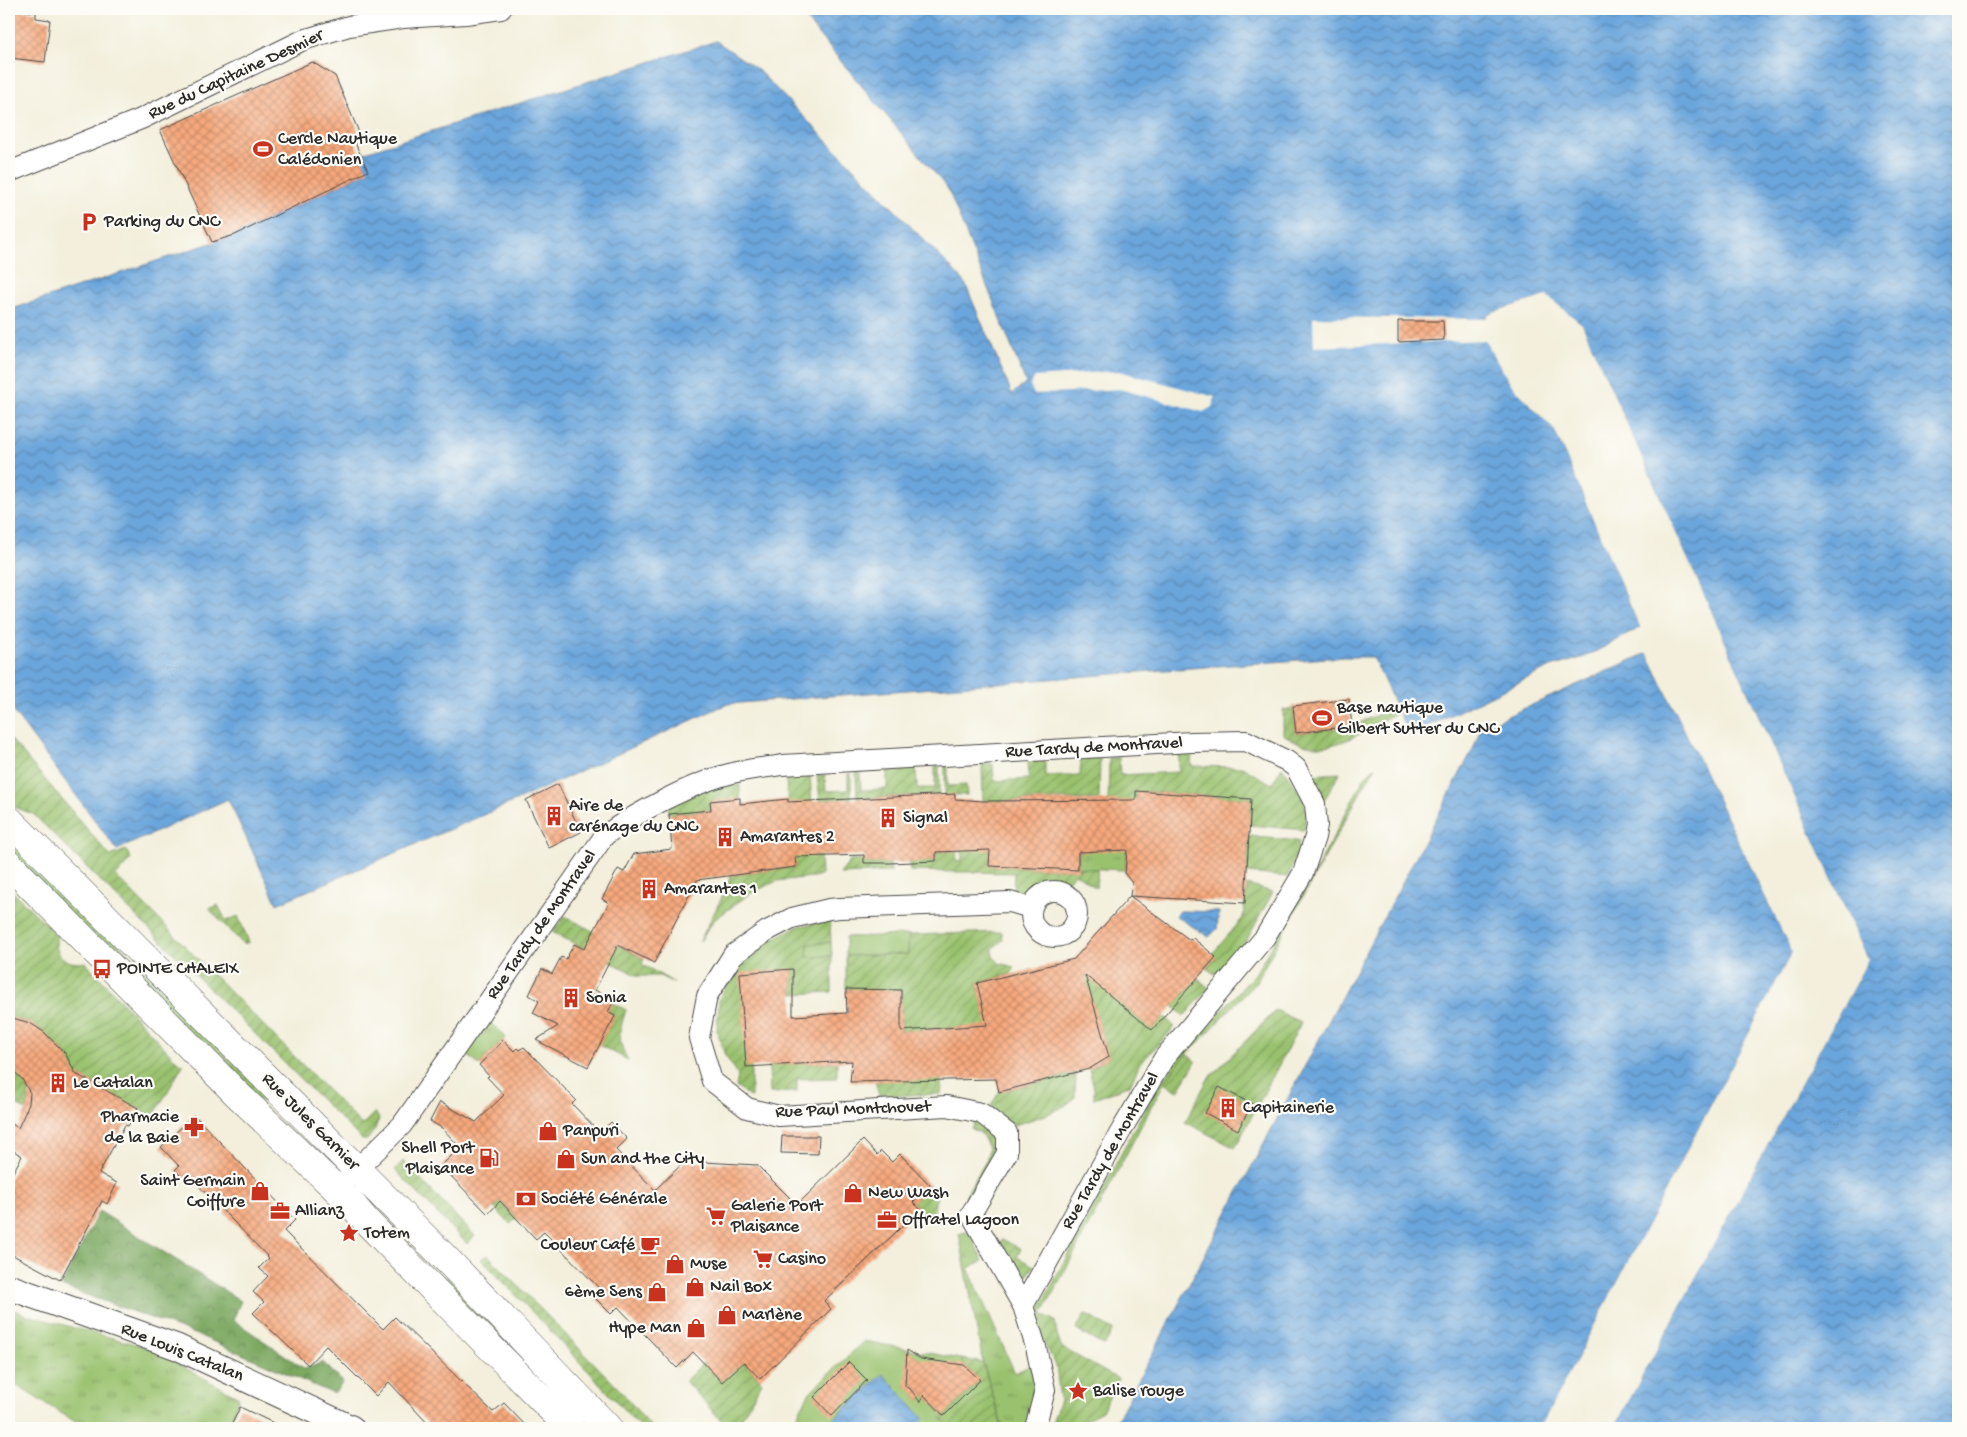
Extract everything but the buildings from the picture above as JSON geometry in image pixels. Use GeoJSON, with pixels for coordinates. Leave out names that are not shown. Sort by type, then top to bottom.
{"type":"FeatureCollection","features":[{"type":"Feature","properties":{"kind":"main road","name":"Rue Jules Garnier"},"geometry":{"type":"LineString","coordinates":[[9,820],[357,1170],[608,1428]]}},
{"type":"Feature","properties":{"kind":"main road","name":"Rue Jules Garnier"},"geometry":{"type":"LineString","coordinates":[[9,864],[254,1110],[350,1202],[374,1229],[570,1428]]}},
{"type":"Feature","properties":{"kind":"street","name":"Rue du Capitaine Desmier"},"geometry":{"type":"LineString","coordinates":[[9,172],[141,119],[303,40],[349,26],[403,18],[466,14],[501,9]]}},
{"type":"Feature","properties":{"kind":"street","name":"Rue Tardy de Montravel"},"geometry":{"type":"LineString","coordinates":[[350,1202],[354,1190],[345,1181],[402,1125],[605,835],[628,819],[700,784],[729,773],[782,765],[1192,742],[1246,741],[1287,761],[1296,768],[1315,804],[1317,825],[1315,837],[1303,873],[1265,937],[1164,1058],[1023,1306]]}},
{"type":"Feature","properties":{"kind":"street","name":"Rue Paul Montchovet"},"geometry":{"type":"LineString","coordinates":[[1023,1306],[971,1214],[1007,1153],[1007,1133],[981,1113],[947,1106],[779,1116],[746,1108],[712,1081],[699,1038],[707,996],[733,955],[766,931],[792,918],[829,909],[849,908],[1010,902],[1031,908]]}},
{"type":"Feature","properties":{"kind":"street"},"geometry":{"type":"LineString","coordinates":[[254,1110],[277,1114],[337,1170],[357,1170]]}},
{"type":"Feature","properties":{"kind":"street","name":"Rue Louis Catalan"},"geometry":{"type":"LineString","coordinates":[[9,1287],[177,1347],[351,1428]]}},
{"type":"Feature","properties":{"kind":"street"},"geometry":{"type":"LineString","coordinates":[[1023,1306],[1036,1348],[1045,1390],[1035,1428]]}},
{"type":"Feature","properties":{"kind":"street"},"geometry":{"type":"LineString","coordinates":[[527,1344],[536,1366],[594,1428]]}},
{"type":"Feature","properties":{"kind":"green space"},"geometry":{"type":"Polygon","coordinates":[[[1293,709],[1296,733],[1352,726],[1391,709],[1394,714],[1349,739],[1325,746],[1313,746],[1298,742],[1283,734],[1283,710],[1293,709]]]}},
{"type":"Feature","properties":{"kind":"green space"},"geometry":{"type":"Polygon","coordinates":[[[9,737],[110,856],[126,850],[131,859],[116,876],[362,1125],[375,1112],[379,1119],[367,1140],[362,1140],[33,814],[9,805],[9,737]]]}},
{"type":"Feature","properties":{"kind":"green space"},"geometry":{"type":"Polygon","coordinates":[[[1192,751],[1191,766],[1242,767],[1272,784],[1282,767],[1300,793],[1307,810],[1304,830],[1250,825],[1251,799],[1136,791],[1135,808],[1108,805],[1109,758],[1119,757],[1120,775],[1179,772],[1179,754],[1192,751]]]}},
{"type":"Feature","properties":{"kind":"green space"},"geometry":{"type":"Polygon","coordinates":[[[1081,757],[1100,758],[1099,799],[983,801],[982,764],[993,764],[994,781],[1029,779],[1028,761],[1045,760],[1045,776],[1080,776],[1081,757]]]}},
{"type":"Feature","properties":{"kind":"green space"},"geometry":{"type":"Polygon","coordinates":[[[939,766],[939,795],[857,798],[856,773],[860,773],[861,790],[887,789],[887,771],[916,767],[917,788],[935,788],[935,767],[939,766]]]}},
{"type":"Feature","properties":{"kind":"green space"},"geometry":{"type":"Polygon","coordinates":[[[945,766],[948,766],[948,786],[966,785],[967,795],[945,795],[945,766]]]}},
{"type":"Feature","properties":{"kind":"green space"},"geometry":{"type":"Polygon","coordinates":[[[1376,767],[1256,982],[1177,1065],[1164,1083],[1042,1314],[1035,1317],[1157,1086],[1174,1062],[1255,974],[1313,876],[1364,778],[1376,767]]]}},
{"type":"Feature","properties":{"kind":"green space"},"geometry":{"type":"Polygon","coordinates":[[[1340,773],[1323,802],[1321,787],[1312,775],[1340,773]]]}},
{"type":"Feature","properties":{"kind":"green space"},"geometry":{"type":"Polygon","coordinates":[[[785,774],[810,774],[815,853],[820,852],[821,876],[777,881],[751,893],[714,920],[700,941],[731,875],[796,867],[785,774]]]}},
{"type":"Feature","properties":{"kind":"green space"},"geometry":{"type":"Polygon","coordinates":[[[848,774],[851,774],[851,798],[820,800],[817,775],[825,775],[826,791],[848,790],[848,774]]]}},
{"type":"Feature","properties":{"kind":"green space"},"geometry":{"type":"Polygon","coordinates":[[[740,785],[740,799],[711,810],[669,814],[668,805],[710,787],[740,785]]]}},
{"type":"Feature","properties":{"kind":"green space"},"geometry":{"type":"Polygon","coordinates":[[[9,832],[279,1108],[245,1094],[9,855],[9,832]]]}},
{"type":"Feature","properties":{"kind":"green space"},"geometry":{"type":"Polygon","coordinates":[[[1249,836],[1299,841],[1296,859],[1287,877],[1247,873],[1249,836]]]}},
{"type":"Feature","properties":{"kind":"green space"},"geometry":{"type":"Polygon","coordinates":[[[962,838],[990,846],[989,866],[1078,870],[1078,868],[1098,869],[1096,888],[1075,873],[1064,885],[1048,882],[1023,894],[1013,894],[1014,873],[910,871],[909,862],[936,861],[936,852],[957,851],[956,862],[962,861],[962,838]]]}},
{"type":"Feature","properties":{"kind":"green space"},"geometry":{"type":"Polygon","coordinates":[[[1127,846],[1125,870],[1078,868],[1079,852],[1127,846]]]}},
{"type":"Feature","properties":{"kind":"green space"},"geometry":{"type":"Polygon","coordinates":[[[864,860],[865,863],[890,863],[891,872],[840,874],[850,861],[864,860]]]}},
{"type":"Feature","properties":{"kind":"green space"},"geometry":{"type":"Polygon","coordinates":[[[1247,885],[1273,892],[1238,956],[1219,977],[1206,968],[1216,958],[1212,954],[1243,918],[1247,885]]]}},
{"type":"Feature","properties":{"kind":"green space"},"geometry":{"type":"Polygon","coordinates":[[[9,888],[57,935],[57,948],[62,957],[72,962],[85,962],[175,1059],[183,1065],[153,1117],[76,1074],[65,1053],[45,1033],[30,1023],[9,1017],[9,888]]]}},
{"type":"Feature","properties":{"kind":"green space"},"geometry":{"type":"Polygon","coordinates":[[[218,905],[226,921],[238,916],[249,942],[243,944],[209,909],[218,905]]]}},
{"type":"Feature","properties":{"kind":"green space"},"geometry":{"type":"Polygon","coordinates":[[[565,916],[644,959],[642,964],[674,983],[660,976],[638,976],[552,932],[565,916]]]}},
{"type":"Feature","properties":{"kind":"green space"},"geometry":{"type":"Polygon","coordinates":[[[830,921],[831,942],[808,944],[807,957],[832,956],[832,992],[793,994],[793,969],[751,1066],[751,1098],[736,1087],[738,1076],[725,1055],[717,1032],[719,999],[736,968],[758,947],[799,926],[830,921]]]}},
{"type":"Feature","properties":{"kind":"green space"},"geometry":{"type":"Polygon","coordinates":[[[1002,932],[1003,940],[993,948],[993,956],[999,963],[1015,967],[1011,974],[977,983],[987,1022],[991,1022],[964,1072],[962,1027],[901,1031],[901,990],[846,989],[846,956],[908,954],[909,935],[1002,932]]]}},
{"type":"Feature","properties":{"kind":"green space"},"geometry":{"type":"Polygon","coordinates":[[[909,935],[908,954],[846,956],[846,937],[909,935]]]}},
{"type":"Feature","properties":{"kind":"green space"},"geometry":{"type":"Polygon","coordinates":[[[831,942],[832,956],[807,957],[808,944],[831,942]]]}},
{"type":"Feature","properties":{"kind":"green space"},"geometry":{"type":"Polygon","coordinates":[[[1078,959],[1164,1016],[1175,1027],[1139,1065],[1130,1085],[1094,1099],[1094,1089],[1089,1069],[1109,1057],[1078,959]]]}},
{"type":"Feature","properties":{"kind":"green space"},"geometry":{"type":"Polygon","coordinates":[[[1198,979],[1209,988],[1184,1016],[1173,1006],[1198,979]]]}},
{"type":"Feature","properties":{"kind":"green space"},"geometry":{"type":"Polygon","coordinates":[[[613,1003],[626,1010],[620,1035],[622,1047],[628,1060],[599,1045],[615,1016],[608,1012],[613,1003]]]}},
{"type":"Feature","properties":{"kind":"green space"},"geometry":{"type":"Polygon","coordinates":[[[1276,1010],[1301,1023],[1235,1148],[1185,1122],[1208,1079],[1276,1010]]]}},
{"type":"Feature","properties":{"kind":"green space"},"geometry":{"type":"Polygon","coordinates":[[[490,1021],[506,1037],[479,1065],[466,1054],[490,1021]]]}},
{"type":"Feature","properties":{"kind":"green space"},"geometry":{"type":"Polygon","coordinates":[[[1187,1054],[1196,1062],[1178,1091],[1164,1083],[1187,1054]]]}},
{"type":"Feature","properties":{"kind":"green space"},"geometry":{"type":"Polygon","coordinates":[[[837,1062],[837,1078],[797,1079],[797,1092],[770,1093],[769,1065],[837,1062]]]}},
{"type":"Feature","properties":{"kind":"green space"},"geometry":{"type":"Polygon","coordinates":[[[9,1069],[20,1076],[27,1086],[29,1098],[26,1110],[9,1101],[9,1069]]]}},
{"type":"Feature","properties":{"kind":"green space"},"geometry":{"type":"Polygon","coordinates":[[[1076,1073],[1075,1098],[1062,1108],[1015,1125],[1001,1117],[991,1106],[999,1092],[1076,1073]]]}},
{"type":"Feature","properties":{"kind":"green space"},"geometry":{"type":"Polygon","coordinates":[[[943,1079],[941,1094],[879,1096],[875,1081],[943,1079]]]}},
{"type":"Feature","properties":{"kind":"green space"},"geometry":{"type":"Polygon","coordinates":[[[975,1120],[995,1134],[998,1147],[993,1161],[970,1200],[965,1196],[986,1161],[989,1148],[981,1133],[971,1129],[975,1120]]]}},
{"type":"Feature","properties":{"kind":"green space"},"geometry":{"type":"Polygon","coordinates":[[[403,1161],[475,1236],[467,1244],[395,1170],[403,1161]]]}},
{"type":"Feature","properties":{"kind":"green space"},"geometry":{"type":"Polygon","coordinates":[[[930,1185],[939,1192],[935,1202],[934,1221],[917,1212],[920,1209],[913,1202],[930,1185]]]}},
{"type":"Feature","properties":{"kind":"green space"},"geometry":{"type":"Polygon","coordinates":[[[506,1196],[523,1212],[510,1224],[494,1208],[506,1196]]]}},
{"type":"Feature","properties":{"kind":"green space"},"geometry":{"type":"Polygon","coordinates":[[[99,1211],[241,1301],[233,1320],[305,1369],[323,1362],[343,1382],[334,1394],[198,1335],[61,1286],[99,1211]]]}},
{"type":"Feature","properties":{"kind":"green space"},"geometry":{"type":"Polygon","coordinates":[[[969,1231],[983,1261],[968,1268],[1015,1373],[1031,1365],[1038,1388],[1027,1428],[1012,1428],[1001,1423],[983,1363],[959,1234],[969,1231]]]}},
{"type":"Feature","properties":{"kind":"green space"},"geometry":{"type":"Polygon","coordinates":[[[1002,1239],[1021,1249],[1017,1257],[1034,1266],[1027,1276],[1016,1275],[999,1248],[1002,1239]]]}},
{"type":"Feature","properties":{"kind":"green space"},"geometry":{"type":"Polygon","coordinates":[[[488,1255],[621,1391],[652,1428],[641,1428],[481,1259],[488,1255]]]}},
{"type":"Feature","properties":{"kind":"green space"},"geometry":{"type":"Polygon","coordinates":[[[428,1274],[451,1278],[513,1345],[544,1389],[428,1274]]]}},
{"type":"Feature","properties":{"kind":"green space"},"geometry":{"type":"Polygon","coordinates":[[[9,1308],[27,1315],[146,1347],[239,1397],[228,1428],[82,1426],[9,1381],[9,1308]]]}},
{"type":"Feature","properties":{"kind":"green space"},"geometry":{"type":"Polygon","coordinates":[[[1042,1314],[1055,1321],[1061,1347],[1118,1379],[1102,1411],[1075,1425],[1073,1428],[1050,1428],[1060,1400],[1056,1365],[1036,1328],[1035,1317],[1042,1314]]]}},
{"type":"Feature","properties":{"kind":"green space"},"geometry":{"type":"Polygon","coordinates":[[[1085,1314],[1113,1330],[1104,1346],[1076,1330],[1085,1314]]]}},
{"type":"Feature","properties":{"kind":"green space"},"geometry":{"type":"Polygon","coordinates":[[[864,1341],[983,1363],[1001,1423],[998,1428],[790,1428],[810,1392],[864,1341]]]}},
{"type":"Feature","properties":{"kind":"green space"},"geometry":{"type":"Polygon","coordinates":[[[963,1359],[983,1363],[1001,1423],[998,1428],[951,1428],[941,1418],[980,1380],[961,1362],[963,1359]]]}},
{"type":"Feature","properties":{"kind":"green space"},"geometry":{"type":"Polygon","coordinates":[[[744,1362],[762,1382],[736,1428],[728,1428],[685,1381],[703,1363],[722,1382],[744,1362]]]}},
{"type":"Feature","properties":{"kind":"water"},"geometry":{"type":"Polygon","coordinates":[[[807,9],[1958,9],[1958,1428],[1614,1428],[1868,960],[1582,324],[1547,296],[1490,313],[1485,319],[1484,339],[1510,383],[1555,431],[1640,628],[1585,657],[1551,667],[1409,735],[1373,657],[1342,657],[1217,666],[727,704],[511,803],[277,904],[228,799],[117,850],[15,714],[9,690],[9,310],[235,235],[367,172],[359,154],[716,41],[757,69],[964,281],[1012,394],[1026,383],[948,189],[808,22],[807,9]]]}},
{"type":"Feature","properties":{"kind":"water"},"geometry":{"type":"Polygon","coordinates":[[[1647,653],[1792,952],[1540,1428],[1108,1428],[1115,1424],[1473,749],[1481,728],[1647,653]]]}},
{"type":"Feature","properties":{"kind":"water"},"geometry":{"type":"Polygon","coordinates":[[[1180,911],[1219,912],[1217,929],[1209,937],[1176,916],[1180,911]]]}},
{"type":"Feature","properties":{"kind":"water"},"geometry":{"type":"Polygon","coordinates":[[[883,1374],[924,1419],[915,1428],[824,1428],[883,1374]]]}},
{"type":"Feature","properties":{"kind":"pier"},"geometry":{"type":"Polygon","coordinates":[[[1547,296],[1582,324],[1868,960],[1614,1428],[1612,1428],[1865,960],[1580,326],[1546,298],[1492,315],[1487,320],[1487,339],[1512,381],[1557,430],[1643,627],[1641,630],[1555,431],[1510,383],[1484,340],[1314,347],[1313,317],[1485,319],[1490,313],[1547,296]]]}},
{"type":"Feature","properties":{"kind":"pier"},"geometry":{"type":"Polygon","coordinates":[[[1118,371],[1215,397],[1212,407],[1203,412],[1120,389],[1034,394],[1030,385],[1035,377],[1118,371]]]}},
{"type":"Feature","properties":{"kind":"pier"},"geometry":{"type":"Polygon","coordinates":[[[1647,651],[1650,652],[1795,952],[1543,1428],[1540,1428],[1792,952],[1647,651]]]}},
{"type":"Feature","properties":{"kind":"place","name":"Cercle Nautique Calédonien"},"geometry":{"type":"Point","coordinates":[263,149]}},
{"type":"Feature","properties":{"kind":"place","name":"Parking du CNC"},"geometry":{"type":"Point","coordinates":[89,222]}},
{"type":"Feature","properties":{"kind":"place","name":"Base nautique Gilbert Sutter du CNC"},"geometry":{"type":"Point","coordinates":[1322,718]}},
{"type":"Feature","properties":{"kind":"place","name":"Aire de carénage du CNC"},"geometry":{"type":"Point","coordinates":[554,816]}},
{"type":"Feature","properties":{"kind":"place","name":"Signal"},"geometry":{"type":"Point","coordinates":[888,818]}},
{"type":"Feature","properties":{"kind":"place","name":"Amarantes 2"},"geometry":{"type":"Point","coordinates":[725,837]}},
{"type":"Feature","properties":{"kind":"place","name":"Amarantes 1"},"geometry":{"type":"Point","coordinates":[649,889]}},
{"type":"Feature","properties":{"kind":"place","name":"POINTE CHALEIX"},"geometry":{"type":"Point","coordinates":[102,969]}},
{"type":"Feature","properties":{"kind":"place","name":"Sonia"},"geometry":{"type":"Point","coordinates":[571,998]}},
{"type":"Feature","properties":{"kind":"place","name":"Le Catalan"},"geometry":{"type":"Point","coordinates":[58,1083]}},
{"type":"Feature","properties":{"kind":"place","name":"Capitainerie"},"geometry":{"type":"Point","coordinates":[1228,1108]}},
{"type":"Feature","properties":{"kind":"place","name":"Pharmacie de la Baie"},"geometry":{"type":"Point","coordinates":[194,1127]}},
{"type":"Feature","properties":{"kind":"place","name":"Panpuri"},"geometry":{"type":"Point","coordinates":[548,1131]}},
{"type":"Feature","properties":{"kind":"place","name":"Shell Port Plaisance"},"geometry":{"type":"Point","coordinates":[489,1158]}},
{"type":"Feature","properties":{"kind":"place","name":"Sun and the City"},"geometry":{"type":"Point","coordinates":[566,1159]}},
{"type":"Feature","properties":{"kind":"place","name":"Saint Germain Coiffure"},"geometry":{"type":"Point","coordinates":[260,1191]}},
{"type":"Feature","properties":{"kind":"place","name":"New Wash"},"geometry":{"type":"Point","coordinates":[853,1193]}},
{"type":"Feature","properties":{"kind":"place","name":"Société Générale"},"geometry":{"type":"Point","coordinates":[526,1199]}},
{"type":"Feature","properties":{"kind":"place","name":"Allianz"},"geometry":{"type":"Point","coordinates":[280,1211]}},
{"type":"Feature","properties":{"kind":"place","name":"Galerie Port Plaisance"},"geometry":{"type":"Point","coordinates":[716,1216]}},
{"type":"Feature","properties":{"kind":"place","name":"Offratel Lagoon"},"geometry":{"type":"Point","coordinates":[887,1220]}},
{"type":"Feature","properties":{"kind":"place","name":"Totem"},"geometry":{"type":"Point","coordinates":[349,1233]}},
{"type":"Feature","properties":{"kind":"place","name":"Couleur Café"},"geometry":{"type":"Point","coordinates":[650,1245]}},
{"type":"Feature","properties":{"kind":"place","name":"Casino"},"geometry":{"type":"Point","coordinates":[763,1259]}},
{"type":"Feature","properties":{"kind":"place","name":"Muse"},"geometry":{"type":"Point","coordinates":[675,1264]}},
{"type":"Feature","properties":{"kind":"place","name":"Nail Box"},"geometry":{"type":"Point","coordinates":[695,1287]}},
{"type":"Feature","properties":{"kind":"place","name":"6ème Sens"},"geometry":{"type":"Point","coordinates":[657,1292]}},
{"type":"Feature","properties":{"kind":"place","name":"Marlène"},"geometry":{"type":"Point","coordinates":[727,1315]}},
{"type":"Feature","properties":{"kind":"place","name":"Hype Man"},"geometry":{"type":"Point","coordinates":[696,1328]}},
{"type":"Feature","properties":{"kind":"place","name":"Balise rouge"},"geometry":{"type":"Point","coordinates":[1078,1391]}}]}
